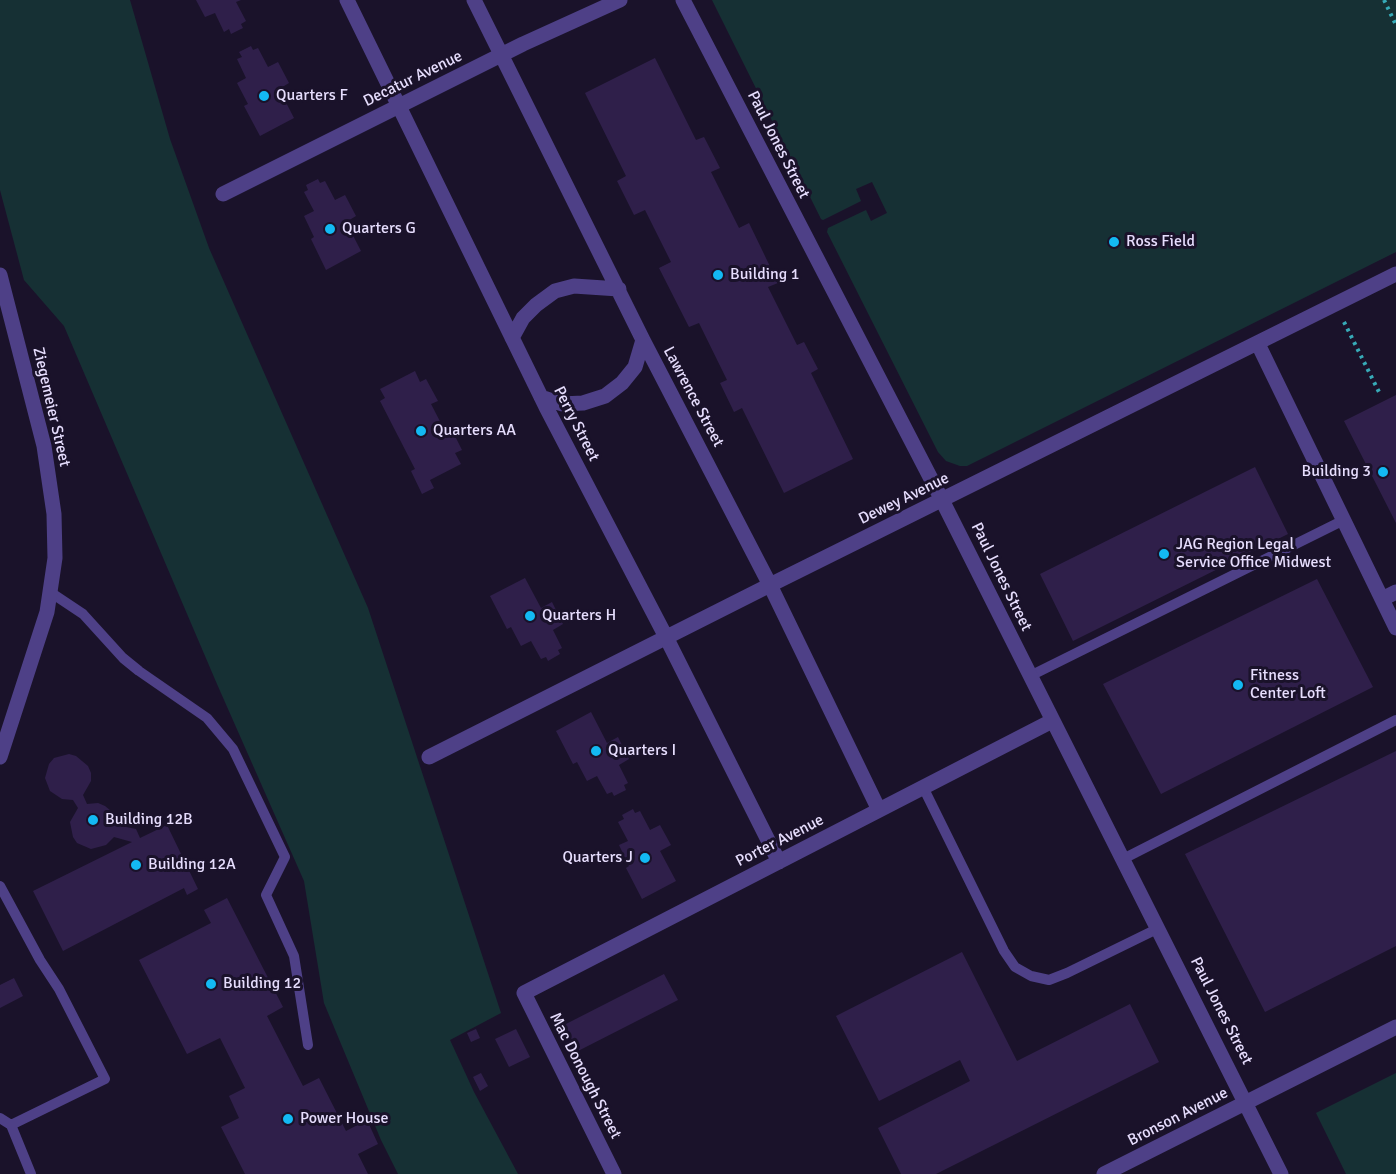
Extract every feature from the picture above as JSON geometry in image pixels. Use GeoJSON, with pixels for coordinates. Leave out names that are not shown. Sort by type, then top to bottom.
{"type":"FeatureCollection","features":[{"type":"Feature","properties":{"kind":"street","name":"Perry Street"},"geometry":{"type":"LineString","coordinates":[[347,0],[541,397],[666,637],[779,862]]}},
{"type":"Feature","properties":{"kind":"street","name":"Lawrence Street"},"geometry":{"type":"LineString","coordinates":[[474,0],[643,340],[770,585],[879,810]]}},
{"type":"Feature","properties":{"kind":"street","name":"Decatur Avenue"},"geometry":{"type":"LineString","coordinates":[[223,194],[502,55],[620,0]]}},
{"type":"Feature","properties":{"kind":"street","name":"Paul Jones Street"},"geometry":{"type":"LineString","coordinates":[[682,0],[942,500],[1247,1102],[1281,1174]]}},
{"type":"Feature","properties":{"kind":"street","name":"Dewey Avenue"},"geometry":{"type":"LineString","coordinates":[[429,757],[1396,274]]}},
{"type":"Feature","properties":{"kind":"street","name":"Ziegemeier Street"},"geometry":{"type":"LineString","coordinates":[[0,275],[46,457],[54,514],[55,558],[47,612],[0,757]]}},
{"type":"Feature","properties":{"kind":"street"},"geometry":{"type":"LineString","coordinates":[[512,338],[523,318],[555,291],[573,286],[619,289]]}},
{"type":"Feature","properties":{"kind":"street"},"geometry":{"type":"LineString","coordinates":[[541,397],[562,404],[583,403],[605,396],[622,383],[635,367],[643,340]]}},
{"type":"Feature","properties":{"kind":"street"},"geometry":{"type":"LineString","coordinates":[[1258,344],[1344,520],[1389,596],[1396,628]]}},
{"type":"Feature","properties":{"kind":"street","name":"Porter Avenue"},"geometry":{"type":"LineString","coordinates":[[524,993],[1052,721]]}},
{"type":"Feature","properties":{"kind":"street","name":"Mac Donough Street"},"geometry":{"type":"LineString","coordinates":[[524,993],[614,1174]]}},
{"type":"Feature","properties":{"kind":"street","name":"Bronson Avenue"},"geometry":{"type":"LineString","coordinates":[[1104,1174],[1396,1027]]}},
{"type":"Feature","properties":{"kind":"lane"},"geometry":{"type":"LineString","coordinates":[[1030,676],[1344,520]]}},
{"type":"Feature","properties":{"kind":"lane"},"geometry":{"type":"LineString","coordinates":[[50,592],[83,614],[123,658],[139,671],[207,718],[233,749],[285,857],[266,895],[294,956],[308,1045]]}},
{"type":"Feature","properties":{"kind":"lane"},"geometry":{"type":"LineString","coordinates":[[1123,859],[1396,720]]}},
{"type":"Feature","properties":{"kind":"lane"},"geometry":{"type":"LineString","coordinates":[[923,787],[1004,951],[1015,967],[1030,976],[1050,980],[1159,928]]}},
{"type":"Feature","properties":{"kind":"lane"},"geometry":{"type":"LineString","coordinates":[[0,886],[40,960],[60,989],[105,1078],[11,1125]]}},
{"type":"Feature","properties":{"kind":"lane"},"geometry":{"type":"LineString","coordinates":[[0,1118],[11,1125],[31,1174]]}},
{"type":"Feature","properties":{"kind":"path"},"geometry":{"type":"LineString","coordinates":[[1384,0],[1396,25]]}},
{"type":"Feature","properties":{"kind":"path"},"geometry":{"type":"LineString","coordinates":[[1336,305],[1380,394]]}},
{"type":"Feature","properties":{"kind":"green space"},"geometry":{"type":"Polygon","coordinates":[[[0,0],[130,0],[170,139],[209,248],[368,608],[501,1013],[450,1040],[474,1092],[518,1174],[398,1174],[381,1140],[324,1003],[304,881],[64,326],[24,280],[0,190],[0,0]]]}},
{"type":"Feature","properties":{"kind":"green space","name":"Ross Field"},"geometry":{"type":"Polygon","coordinates":[[[712,0],[1396,0],[1396,252],[967,466],[946,461],[938,452],[827,232],[828,228],[866,210],[871,221],[887,213],[872,182],[856,189],[861,201],[821,219],[712,0]]]}},
{"type":"Feature","properties":{"kind":"green space"},"geometry":{"type":"Polygon","coordinates":[[[1396,1073],[1396,1174],[1346,1174],[1316,1113],[1396,1073]]]}},
{"type":"Feature","properties":{"kind":"building"},"geometry":{"type":"Polygon","coordinates":[[[196,0],[241,0],[236,2],[246,21],[241,24],[243,28],[231,34],[229,29],[224,32],[215,13],[205,17],[196,0]]]}},
{"type":"Feature","properties":{"kind":"building","name":"Quarters F"},"geometry":{"type":"Polygon","coordinates":[[[251,46],[253,50],[258,48],[268,67],[278,62],[289,83],[279,89],[294,118],[260,136],[244,106],[248,104],[237,83],[246,78],[237,59],[242,57],[239,52],[251,46]]]}},
{"type":"Feature","properties":{"kind":"building","name":"Building 1"},"geometry":{"type":"Polygon","coordinates":[[[655,58],[696,140],[704,137],[720,168],[711,172],[739,228],[749,223],[778,283],[768,287],[797,345],[804,342],[818,369],[811,373],[853,459],[784,493],[742,408],[734,412],[720,383],[727,380],[699,323],[689,327],[659,268],[671,262],[645,210],[634,215],[617,181],[626,176],[585,93],[655,58]]]}},
{"type":"Feature","properties":{"kind":"building","name":"Quarters G"},"geometry":{"type":"Polygon","coordinates":[[[318,179],[320,183],[325,181],[335,200],[345,195],[356,216],[346,222],[361,251],[326,270],[311,239],[314,237],[304,216],[314,211],[304,192],[308,190],[306,185],[318,179]]]}},
{"type":"Feature","properties":{"kind":"building","name":"Quarters AA"},"geometry":{"type":"Polygon","coordinates":[[[415,371],[420,382],[426,379],[438,401],[431,404],[446,433],[452,430],[462,450],[455,453],[461,464],[430,480],[434,488],[422,494],[411,471],[415,469],[380,401],[385,398],[380,389],[415,371]]]}},
{"type":"Feature","properties":{"kind":"building","name":"Building 3"},"geometry":{"type":"Polygon","coordinates":[[[1396,395],[1396,523],[1344,421],[1396,395]]]}},
{"type":"Feature","properties":{"kind":"building","name":"JAG Region Legal Service Office Midwest"},"geometry":{"type":"Polygon","coordinates":[[[1255,467],[1288,534],[1073,641],[1040,574],[1255,467]]]}},
{"type":"Feature","properties":{"kind":"building","name":"Quarters H"},"geometry":{"type":"Polygon","coordinates":[[[525,578],[541,608],[552,602],[563,624],[553,630],[562,648],[558,650],[560,654],[548,661],[546,657],[541,659],[531,641],[521,646],[511,627],[507,629],[490,596],[525,578]]]}},
{"type":"Feature","properties":{"kind":"building","name":"Fitness Center Loft"},"geometry":{"type":"Polygon","coordinates":[[[1317,579],[1373,687],[1161,794],[1103,684],[1317,579]]]}},
{"type":"Feature","properties":{"kind":"building","name":"Quarters I"},"geometry":{"type":"Polygon","coordinates":[[[591,712],[607,743],[618,737],[629,759],[619,765],[628,783],[624,785],[626,790],[614,796],[612,792],[607,794],[597,776],[587,781],[577,762],[573,764],[556,731],[591,712]]]}},
{"type":"Feature","properties":{"kind":"building"},"geometry":{"type":"Polygon","coordinates":[[[1396,751],[1396,946],[1265,1012],[1185,854],[1396,751]]]}},
{"type":"Feature","properties":{"kind":"building","name":"Building 12A"},"geometry":{"type":"Polygon","coordinates":[[[69,754],[76,756],[88,766],[91,773],[91,781],[83,795],[87,804],[98,803],[105,806],[111,811],[116,825],[136,829],[140,838],[167,825],[198,889],[187,895],[184,888],[63,951],[33,891],[132,842],[114,837],[106,845],[91,849],[77,843],[73,837],[70,822],[78,808],[73,800],[62,799],[50,791],[45,778],[49,764],[54,758],[69,754]]]}},
{"type":"Feature","properties":{"kind":"building","name":"Quarters J"},"geometry":{"type":"Polygon","coordinates":[[[633,809],[635,813],[640,811],[650,830],[660,825],[671,845],[660,851],[676,881],[642,899],[626,868],[629,866],[619,845],[628,841],[618,822],[624,819],[622,815],[633,809]]]}},
{"type":"Feature","properties":{"kind":"building"},"geometry":{"type":"Polygon","coordinates":[[[227,898],[283,1007],[267,1016],[303,1086],[319,1078],[346,1131],[367,1120],[378,1144],[358,1154],[368,1174],[245,1174],[221,1127],[239,1118],[229,1096],[245,1088],[220,1038],[187,1054],[139,960],[211,923],[204,910],[227,898]]]}},
{"type":"Feature","properties":{"kind":"building"},"geometry":{"type":"Polygon","coordinates":[[[962,952],[1017,1061],[1130,1004],[1159,1062],[936,1174],[901,1174],[878,1128],[970,1081],[960,1060],[879,1101],[836,1016],[962,952]]]}},
{"type":"Feature","properties":{"kind":"building"},"geometry":{"type":"Polygon","coordinates":[[[664,974],[678,1000],[578,1051],[564,1025],[664,974]]]}},
{"type":"Feature","properties":{"kind":"building"},"geometry":{"type":"Polygon","coordinates":[[[14,978],[23,996],[0,1008],[0,985],[14,978]]]}},
{"type":"Feature","properties":{"kind":"building"},"geometry":{"type":"Polygon","coordinates":[[[476,1029],[480,1038],[471,1042],[467,1033],[476,1029]]]}},
{"type":"Feature","properties":{"kind":"building"},"geometry":{"type":"Polygon","coordinates":[[[516,1029],[530,1057],[509,1067],[495,1039],[516,1029]]]}},
{"type":"Feature","properties":{"kind":"building"},"geometry":{"type":"Polygon","coordinates":[[[481,1073],[488,1086],[480,1091],[473,1077],[481,1073]]]}},
{"type":"Feature","properties":{"kind":"place","name":"Quarters F"},"geometry":{"type":"Point","coordinates":[264,96]}},
{"type":"Feature","properties":{"kind":"place","name":"Quarters G"},"geometry":{"type":"Point","coordinates":[330,229]}},
{"type":"Feature","properties":{"kind":"place","name":"Ross Field"},"geometry":{"type":"Point","coordinates":[1114,242]}},
{"type":"Feature","properties":{"kind":"place","name":"Building 1"},"geometry":{"type":"Point","coordinates":[718,275]}},
{"type":"Feature","properties":{"kind":"place","name":"Quarters AA"},"geometry":{"type":"Point","coordinates":[421,431]}},
{"type":"Feature","properties":{"kind":"place","name":"Building 3"},"geometry":{"type":"Point","coordinates":[1383,472]}},
{"type":"Feature","properties":{"kind":"place","name":"JAG Region Legal Service Office Midwest"},"geometry":{"type":"Point","coordinates":[1164,554]}},
{"type":"Feature","properties":{"kind":"place","name":"Quarters H"},"geometry":{"type":"Point","coordinates":[530,616]}},
{"type":"Feature","properties":{"kind":"place","name":"Fitness Center Loft"},"geometry":{"type":"Point","coordinates":[1238,685]}},
{"type":"Feature","properties":{"kind":"place","name":"Quarters I"},"geometry":{"type":"Point","coordinates":[596,751]}},
{"type":"Feature","properties":{"kind":"place","name":"Building 12B"},"geometry":{"type":"Point","coordinates":[93,820]}},
{"type":"Feature","properties":{"kind":"place","name":"Quarters J"},"geometry":{"type":"Point","coordinates":[645,858]}},
{"type":"Feature","properties":{"kind":"place","name":"Building 12A"},"geometry":{"type":"Point","coordinates":[136,865]}},
{"type":"Feature","properties":{"kind":"place","name":"Building 12"},"geometry":{"type":"Point","coordinates":[211,984]}},
{"type":"Feature","properties":{"kind":"place","name":"Power House"},"geometry":{"type":"Point","coordinates":[288,1119]}}]}
